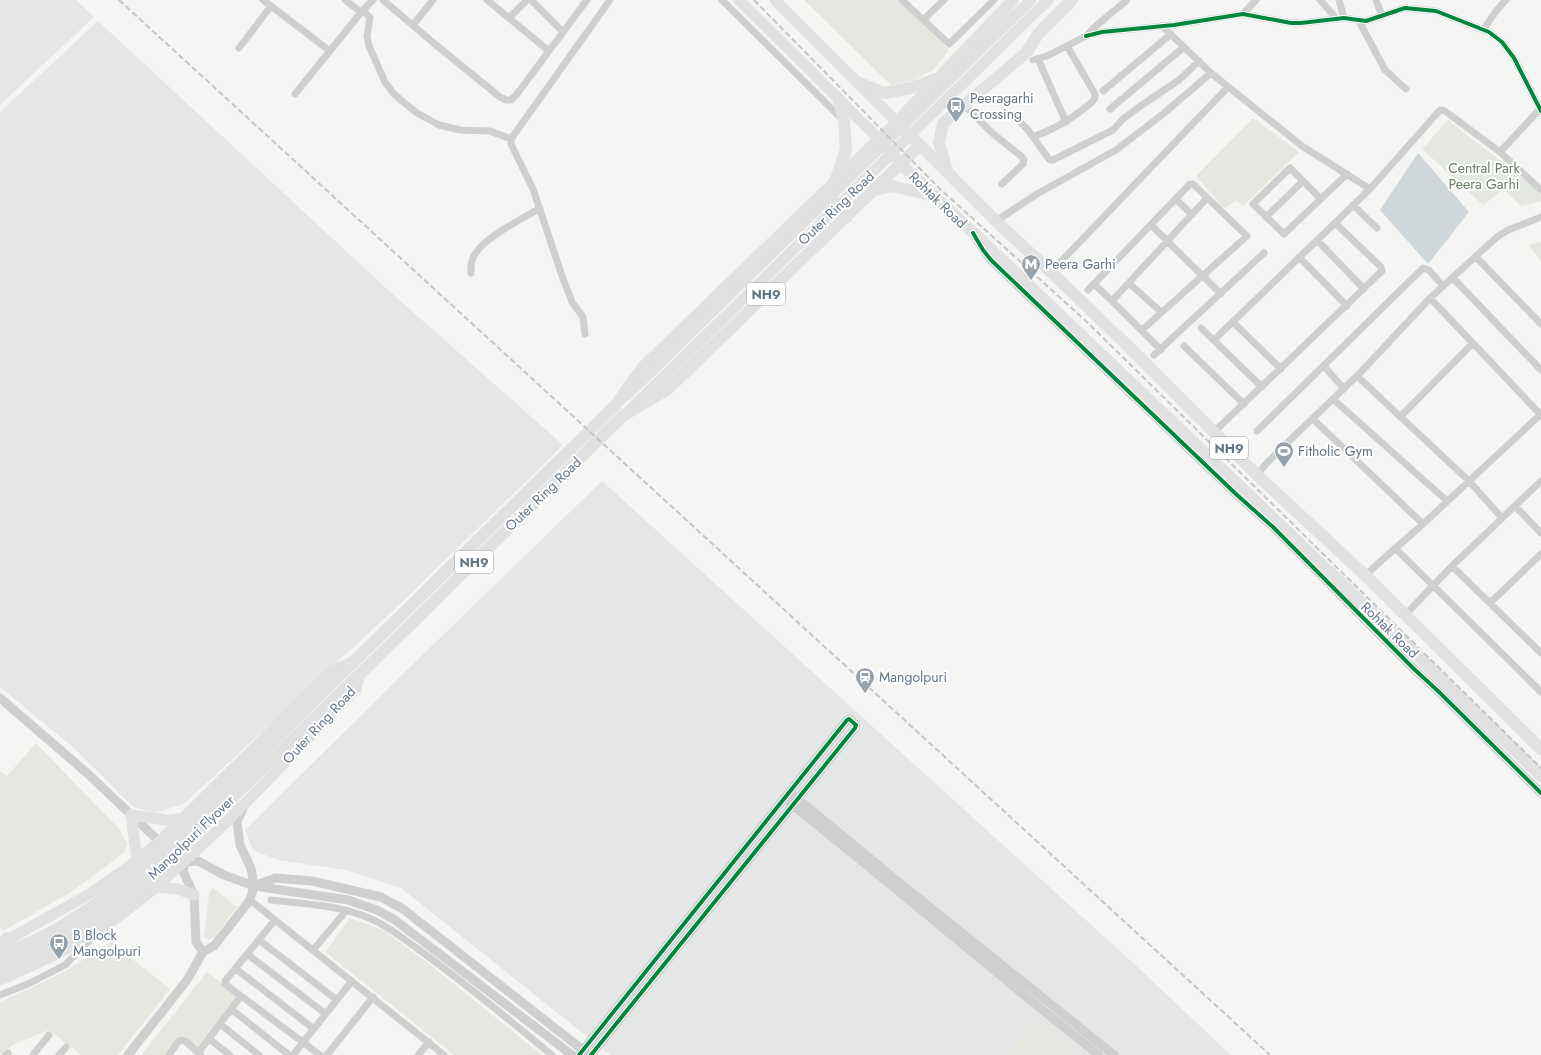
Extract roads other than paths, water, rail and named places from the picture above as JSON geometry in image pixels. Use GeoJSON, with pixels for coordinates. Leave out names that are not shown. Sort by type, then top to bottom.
{"type":"FeatureCollection","features":[{"type":"Feature","properties":{"kind":"highway","name":"Outer Ring Road"},"geometry":{"type":"LineString","coordinates":[[360,675],[612,427],[643,366],[897,122],[1013,0]]}},
{"type":"Feature","properties":{"kind":"highway"},"geometry":{"type":"LineString","coordinates":[[948,174],[939,143],[943,123],[1026,53],[1038,34],[1072,0]]}},
{"type":"Feature","properties":{"kind":"highway"},"geometry":{"type":"LineString","coordinates":[[857,82],[884,93],[911,88],[939,77]]}},
{"type":"Feature","properties":{"kind":"highway"},"geometry":{"type":"LineString","coordinates":[[834,182],[846,149],[844,121],[838,98]]}},
{"type":"Feature","properties":{"kind":"highway","name":"Rohtak Road"},"geometry":{"type":"LineString","coordinates":[[897,122],[996,221],[1137,354],[1256,476],[1366,576],[1409,611],[1541,749]]}},
{"type":"Feature","properties":{"kind":"highway","name":"Rohtak Road"},"geometry":{"type":"LineString","coordinates":[[879,139],[901,164],[1393,632],[1541,776]]}},
{"type":"Feature","properties":{"kind":"highway","name":"Outer Ring Road"},"geometry":{"type":"LineString","coordinates":[[354,661],[603,418],[668,389],[920,145]]}},
{"type":"Feature","properties":{"kind":"highway"},"geometry":{"type":"LineString","coordinates":[[873,190],[892,186],[936,196]]}},
{"type":"Feature","properties":{"kind":"highway"},"geometry":{"type":"LineString","coordinates":[[824,193],[847,217]]}},
{"type":"Feature","properties":{"kind":"highway"},"geometry":{"type":"LineString","coordinates":[[1391,645],[1393,632]]}},
{"type":"Feature","properties":{"kind":"highway","name":"Mangolpuri Flyover"},"geometry":{"type":"LineString","coordinates":[[0,957],[54,931],[93,906],[136,874],[354,661]]}},
{"type":"Feature","properties":{"kind":"highway","name":"Mangolpuri Flyover"},"geometry":{"type":"LineString","coordinates":[[0,968],[58,941],[100,916],[144,883],[360,675]]}},
{"type":"Feature","properties":{"kind":"highway"},"geometry":{"type":"LineString","coordinates":[[0,944],[12,937]]}},
{"type":"Feature","properties":{"kind":"main road","name":"Rohtak Road"},"geometry":{"type":"LineString","coordinates":[[739,0],[879,139]]}},
{"type":"Feature","properties":{"kind":"main road","name":"Rohtak Road"},"geometry":{"type":"LineString","coordinates":[[775,0],[897,122]]}},
{"type":"Feature","properties":{"kind":"main road","name":"Outer Ring Road"},"geometry":{"type":"LineString","coordinates":[[620,411],[759,275],[1048,0]]}},
{"type":"Feature","properties":{"kind":"main road","name":"Outer Ring Road"},"geometry":{"type":"LineString","coordinates":[[759,275],[1027,4]]}},
{"type":"Feature","properties":{"kind":"main road"},"geometry":{"type":"LineString","coordinates":[[0,939],[12,937],[91,893],[137,860],[159,842],[332,671],[354,661]]}},
{"type":"Feature","properties":{"kind":"main road","name":"Outer Ring Road"},"geometry":{"type":"LineString","coordinates":[[0,980],[61,952],[106,925],[156,887],[185,862],[245,803],[356,689],[360,675]]}},
{"type":"Feature","properties":{"kind":"main road"},"geometry":{"type":"LineString","coordinates":[[212,789],[210,798],[214,808],[219,813],[235,810],[245,803]]}},
{"type":"Feature","properties":{"kind":"main road"},"geometry":{"type":"LineString","coordinates":[[137,860],[131,815],[167,820],[183,818]]}},
{"type":"Feature","properties":{"kind":"main road"},"geometry":{"type":"LineString","coordinates":[[156,887],[178,889],[194,896]]}},
{"type":"Feature","properties":{"kind":"street"},"geometry":{"type":"LineString","coordinates":[[263,0],[330,51]]}},
{"type":"Feature","properties":{"kind":"street"},"geometry":{"type":"LineString","coordinates":[[345,0],[370,18],[367,36],[374,59],[385,82],[394,94],[402,101],[417,113],[439,125],[460,130],[490,131],[511,139]]}},
{"type":"Feature","properties":{"kind":"street"},"geometry":{"type":"LineString","coordinates":[[295,94],[362,11],[373,0]]}},
{"type":"Feature","properties":{"kind":"street"},"geometry":{"type":"LineString","coordinates":[[384,0],[506,100],[511,100],[514,98],[587,0]]}},
{"type":"Feature","properties":{"kind":"street"},"geometry":{"type":"LineString","coordinates":[[413,25],[433,0]]}},
{"type":"Feature","properties":{"kind":"street"},"geometry":{"type":"LineString","coordinates":[[487,0],[549,51]]}},
{"type":"Feature","properties":{"kind":"street"},"geometry":{"type":"LineString","coordinates":[[509,18],[526,0]]}},
{"type":"Feature","properties":{"kind":"street"},"geometry":{"type":"LineString","coordinates":[[530,0],[563,32]]}},
{"type":"Feature","properties":{"kind":"street"},"geometry":{"type":"LineString","coordinates":[[585,334],[583,317],[572,302],[533,188],[511,144],[511,139],[610,0]]}},
{"type":"Feature","properties":{"kind":"street"},"geometry":{"type":"LineString","coordinates":[[722,0],[844,121]]}},
{"type":"Feature","properties":{"kind":"street"},"geometry":{"type":"LineString","coordinates":[[902,0],[948,44],[951,44],[994,0]]}},
{"type":"Feature","properties":{"kind":"street"},"geometry":{"type":"LineString","coordinates":[[908,6],[914,0]]}},
{"type":"Feature","properties":{"kind":"street"},"geometry":{"type":"LineString","coordinates":[[923,20],[944,0]]}},
{"type":"Feature","properties":{"kind":"street"},"geometry":{"type":"LineString","coordinates":[[1086,36],[1127,0]]}},
{"type":"Feature","properties":{"kind":"street"},"geometry":{"type":"LineString","coordinates":[[1243,14],[1256,0]]}},
{"type":"Feature","properties":{"kind":"street"},"geometry":{"type":"LineString","coordinates":[[1320,0],[1336,18]]}},
{"type":"Feature","properties":{"kind":"street"},"geometry":{"type":"LineString","coordinates":[[1339,0],[1344,18]]}},
{"type":"Feature","properties":{"kind":"street"},"geometry":{"type":"LineString","coordinates":[[1376,0],[1382,16]]}},
{"type":"Feature","properties":{"kind":"street"},"geometry":{"type":"LineString","coordinates":[[1401,0],[1405,8]]}},
{"type":"Feature","properties":{"kind":"street"},"geometry":{"type":"LineString","coordinates":[[1483,30],[1506,0]]}},
{"type":"Feature","properties":{"kind":"street"},"geometry":{"type":"LineString","coordinates":[[239,48],[271,6]]}},
{"type":"Feature","properties":{"kind":"street"},"geometry":{"type":"LineString","coordinates":[[1066,122],[1036,60],[1086,36],[1102,32],[1162,26],[1243,14],[1291,23],[1306,23],[1336,18],[1366,21],[1405,8],[1436,11],[1483,30],[1496,37],[1514,58],[1540,109],[1500,152]]}},
{"type":"Feature","properties":{"kind":"street"},"geometry":{"type":"LineString","coordinates":[[742,20],[750,12]]}},
{"type":"Feature","properties":{"kind":"street"},"geometry":{"type":"LineString","coordinates":[[1359,21],[1385,70],[1406,89]]}},
{"type":"Feature","properties":{"kind":"street"},"geometry":{"type":"LineString","coordinates":[[1162,26],[1211,73],[1302,146],[1370,189]]}},
{"type":"Feature","properties":{"kind":"street"},"geometry":{"type":"LineString","coordinates":[[1103,91],[1171,34]]}},
{"type":"Feature","properties":{"kind":"street"},"geometry":{"type":"LineString","coordinates":[[1034,138],[1066,122],[1095,98],[1095,94],[1067,46]]}},
{"type":"Feature","properties":{"kind":"street"},"geometry":{"type":"LineString","coordinates":[[1110,109],[1184,47]]}},
{"type":"Feature","properties":{"kind":"street"},"geometry":{"type":"LineString","coordinates":[[1014,116],[1034,138],[1048,158],[1053,160],[1113,130],[1124,118],[1179,80],[1199,61]]}},
{"type":"Feature","properties":{"kind":"street"},"geometry":{"type":"LineString","coordinates":[[996,221],[1037,194],[1116,150],[1163,114],[1211,73]]}},
{"type":"Feature","properties":{"kind":"street"},"geometry":{"type":"LineString","coordinates":[[1051,272],[1228,87]]}},
{"type":"Feature","properties":{"kind":"street"},"geometry":{"type":"LineString","coordinates":[[964,105],[991,132],[1024,160],[1023,164],[1002,184]]}},
{"type":"Feature","properties":{"kind":"street"},"geometry":{"type":"LineString","coordinates":[[1214,340],[1370,189],[1440,110],[1445,111],[1500,152],[1541,190]]}},
{"type":"Feature","properties":{"kind":"street"},"geometry":{"type":"LineString","coordinates":[[1321,198],[1290,168],[1253,204],[1284,234],[1347,174]]}},
{"type":"Feature","properties":{"kind":"street"},"geometry":{"type":"LineString","coordinates":[[1266,217],[1303,181]]}},
{"type":"Feature","properties":{"kind":"street"},"geometry":{"type":"LineString","coordinates":[[1088,290],[1192,183],[1247,236],[1142,330]]}},
{"type":"Feature","properties":{"kind":"street"},"geometry":{"type":"LineString","coordinates":[[1112,301],[1207,198]]}},
{"type":"Feature","properties":{"kind":"street"},"geometry":{"type":"LineString","coordinates":[[1176,199],[1192,215]]}},
{"type":"Feature","properties":{"kind":"street"},"geometry":{"type":"LineString","coordinates":[[1353,205],[1377,228]]}},
{"type":"Feature","properties":{"kind":"street"},"geometry":{"type":"LineString","coordinates":[[471,272],[471,263],[481,247],[491,238],[540,208]]}},
{"type":"Feature","properties":{"kind":"street"},"geometry":{"type":"LineString","coordinates":[[1256,476],[1266,464],[1357,376],[1430,298],[1476,256],[1497,237],[1508,230],[1541,217]]}},
{"type":"Feature","properties":{"kind":"street"},"geometry":{"type":"LineString","coordinates":[[1214,432],[1382,271],[1381,267],[1335,223]]}},
{"type":"Feature","properties":{"kind":"street"},"geometry":{"type":"LineString","coordinates":[[1151,225],[1221,294]]}},
{"type":"Feature","properties":{"kind":"street"},"geometry":{"type":"LineString","coordinates":[[973,233],[991,260],[1273,528],[1541,793]]}},
{"type":"Feature","properties":{"kind":"street"},"geometry":{"type":"LineString","coordinates":[[1317,240],[1364,289]]}},
{"type":"Feature","properties":{"kind":"street"},"geometry":{"type":"LineString","coordinates":[[1154,355],[1264,253]]}},
{"type":"Feature","properties":{"kind":"street"},"geometry":{"type":"LineString","coordinates":[[1476,256],[1541,324]]}},
{"type":"Feature","properties":{"kind":"street"},"geometry":{"type":"LineString","coordinates":[[1299,257],[1347,306]]}},
{"type":"Feature","properties":{"kind":"street"},"geometry":{"type":"LineString","coordinates":[[1257,431],[1423,268],[1429,270],[1443,286]]}},
{"type":"Feature","properties":{"kind":"street"},"geometry":{"type":"LineString","coordinates":[[1453,278],[1541,370]]}},
{"type":"Feature","properties":{"kind":"street"},"geometry":{"type":"LineString","coordinates":[[1129,283],[1161,312]]}},
{"type":"Feature","properties":{"kind":"street"},"geometry":{"type":"LineString","coordinates":[[1094,284],[1161,350]]}},
{"type":"Feature","properties":{"kind":"street"},"geometry":{"type":"LineString","coordinates":[[1366,576],[1541,415],[1430,298]]}},
{"type":"Feature","properties":{"kind":"street"},"geometry":{"type":"LineString","coordinates":[[1233,322],[1281,369]]}},
{"type":"Feature","properties":{"kind":"street"},"geometry":{"type":"LineString","coordinates":[[1201,328],[1262,387]]}},
{"type":"Feature","properties":{"kind":"street"},"geometry":{"type":"LineString","coordinates":[[1400,417],[1473,343]]}},
{"type":"Feature","properties":{"kind":"street"},"geometry":{"type":"LineString","coordinates":[[1184,346],[1244,404]]}},
{"type":"Feature","properties":{"kind":"street"},"geometry":{"type":"LineString","coordinates":[[1324,366],[1344,389]]}},
{"type":"Feature","properties":{"kind":"street"},"geometry":{"type":"LineString","coordinates":[[1357,376],[1470,481],[1502,518]]}},
{"type":"Feature","properties":{"kind":"street"},"geometry":{"type":"LineString","coordinates":[[1333,399],[1447,501]]}},
{"type":"Feature","properties":{"kind":"street"},"geometry":{"type":"LineString","coordinates":[[1312,419],[1423,524]]}},
{"type":"Feature","properties":{"kind":"street"},"geometry":{"type":"LineString","coordinates":[[1409,611],[1452,566],[1541,481]]}},
{"type":"Feature","properties":{"kind":"street"},"geometry":{"type":"LineString","coordinates":[[1515,506],[1541,534]]}},
{"type":"Feature","properties":{"kind":"street"},"geometry":{"type":"LineString","coordinates":[[1395,548],[1541,692]]}},
{"type":"Feature","properties":{"kind":"street"},"geometry":{"type":"LineString","coordinates":[[1490,603],[1539,560]]}},
{"type":"Feature","properties":{"kind":"street"},"geometry":{"type":"LineString","coordinates":[[1452,566],[1541,653]]}},
{"type":"Feature","properties":{"kind":"street"},"geometry":{"type":"LineString","coordinates":[[0,698],[87,773],[159,842],[185,862],[198,861],[224,874],[254,886],[348,900],[383,913],[395,920],[572,1055]]}},
{"type":"Feature","properties":{"kind":"street"},"geometry":{"type":"LineString","coordinates":[[254,886],[275,878],[295,879],[338,886],[381,897],[403,909],[586,1054],[791,799],[855,728],[855,722],[849,719],[847,720],[791,799]]}},
{"type":"Feature","properties":{"kind":"street"},"geometry":{"type":"LineString","coordinates":[[791,799],[896,889],[1099,1055]]}},
{"type":"Feature","properties":{"kind":"street"},"geometry":{"type":"LineString","coordinates":[[791,799],[907,889],[1114,1055]]}},
{"type":"Feature","properties":{"kind":"street"},"geometry":{"type":"LineString","coordinates":[[128,1055],[187,980],[203,952],[214,946],[250,900],[254,886],[251,868],[240,846],[237,822],[245,803]]}},
{"type":"Feature","properties":{"kind":"street"},"geometry":{"type":"LineString","coordinates":[[185,862],[183,871],[194,896],[196,942],[203,952]]}},
{"type":"Feature","properties":{"kind":"street"},"geometry":{"type":"LineString","coordinates":[[250,900],[444,1055]]}},
{"type":"Feature","properties":{"kind":"street"},"geometry":{"type":"LineString","coordinates":[[271,900],[314,905],[346,911],[369,918],[384,925],[437,962],[552,1055]]}},
{"type":"Feature","properties":{"kind":"street"},"geometry":{"type":"LineString","coordinates":[[313,950],[346,911]]}},
{"type":"Feature","properties":{"kind":"street"},"geometry":{"type":"LineString","coordinates":[[275,920],[225,981],[225,984],[320,1055]]}},
{"type":"Feature","properties":{"kind":"street"},"geometry":{"type":"LineString","coordinates":[[0,995],[28,984],[65,965],[106,925]]}},
{"type":"Feature","properties":{"kind":"street"},"geometry":{"type":"LineString","coordinates":[[259,940],[337,1000]]}},
{"type":"Feature","properties":{"kind":"street"},"geometry":{"type":"LineString","coordinates":[[247,954],[326,1014]]}},
{"type":"Feature","properties":{"kind":"street"},"geometry":{"type":"LineString","coordinates":[[236,969],[314,1028]]}},
{"type":"Feature","properties":{"kind":"street"},"geometry":{"type":"LineString","coordinates":[[293,1055],[352,981]]}},
{"type":"Feature","properties":{"kind":"street"},"geometry":{"type":"LineString","coordinates":[[169,1055],[178,1042],[182,1040],[186,1041],[200,1054],[209,1038],[241,996]]}},
{"type":"Feature","properties":{"kind":"street"},"geometry":{"type":"LineString","coordinates":[[327,1055],[372,997]]}},
{"type":"Feature","properties":{"kind":"street"},"geometry":{"type":"LineString","coordinates":[[231,1009],[289,1055]]}},
{"type":"Feature","properties":{"kind":"street"},"geometry":{"type":"LineString","coordinates":[[220,1024],[259,1055]]}},
{"type":"Feature","properties":{"kind":"street"},"geometry":{"type":"LineString","coordinates":[[33,1055],[49,1035]]}},
{"type":"Feature","properties":{"kind":"street"},"geometry":{"type":"LineString","coordinates":[[209,1038],[230,1055]]}},
{"type":"Feature","properties":{"kind":"street"},"geometry":{"type":"LineString","coordinates":[[418,1055],[429,1042]]}},
{"type":"Feature","properties":{"kind":"street"},"geometry":{"type":"LineString","coordinates":[[59,1055],[66,1047]]}},
{"type":"Feature","properties":{"kind":"railway"},"geometry":{"type":"LineString","coordinates":[[119,0],[1270,1055]]}},
{"type":"Feature","properties":{"kind":"railway"},"geometry":{"type":"LineString","coordinates":[[754,0],[939,188],[1087,322],[1541,768]]}},
{"type":"Feature","properties":{"kind":"place","name":"Peeragarhi Crossing"},"geometry":{"type":"Point","coordinates":[956,123]}},
{"type":"Feature","properties":{"kind":"place","name":"Peera Garhi"},"geometry":{"type":"Point","coordinates":[1031,281]}},
{"type":"Feature","properties":{"kind":"place","name":"Fitholic Gym"},"geometry":{"type":"Point","coordinates":[1284,468]}},
{"type":"Feature","properties":{"kind":"place","name":"Mangolpuri"},"geometry":{"type":"Point","coordinates":[865,694]}},
{"type":"Feature","properties":{"kind":"place","name":"B Block Mangolpuri"},"geometry":{"type":"Point","coordinates":[59,960]}},
{"type":"Feature","properties":{"kind":"park label","name":"Central Park Peera Garhi"},"geometry":{"type":"Point","coordinates":[1484,176]}}]}
